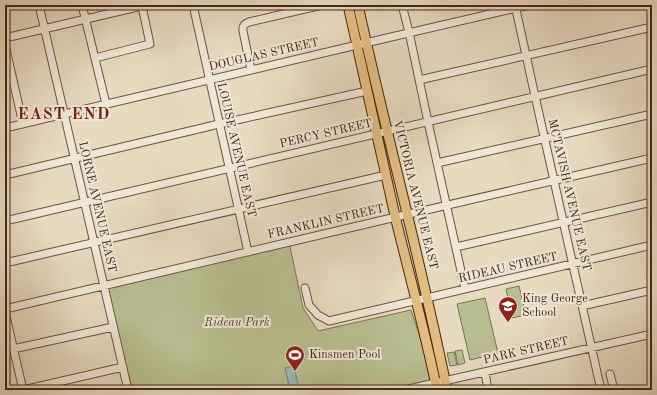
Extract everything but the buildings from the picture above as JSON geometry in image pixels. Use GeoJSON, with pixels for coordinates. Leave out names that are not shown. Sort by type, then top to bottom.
{"type":"FeatureCollection","features":[{"type":"Feature","properties":{"kind":"main road","name":"VICTORIA AVENUE EAST"},"geometry":{"type":"LineString","coordinates":[[348,5],[362,44],[387,131],[408,215],[446,385]]}},
{"type":"Feature","properties":{"kind":"main road","name":"VICTORIA AVENUE EAST"},"geometry":{"type":"LineString","coordinates":[[358,5],[367,91],[436,386]]}},
{"type":"Feature","properties":{"kind":"street","name":"LORNE AVENUE EAST"},"geometry":{"type":"LineString","coordinates":[[39,5],[128,390]]}},
{"type":"Feature","properties":{"kind":"street"},"geometry":{"type":"LineString","coordinates":[[82,5],[106,104]]}},
{"type":"Feature","properties":{"kind":"street"},"geometry":{"type":"LineString","coordinates":[[5,38],[144,5],[150,44],[95,58]]}},
{"type":"Feature","properties":{"kind":"street","name":"LOUISE AVENUE EAST"},"geometry":{"type":"LineString","coordinates":[[193,5],[248,252]]}},
{"type":"Feature","properties":{"kind":"street"},"geometry":{"type":"LineString","coordinates":[[251,70],[243,31],[244,24],[322,5]]}},
{"type":"Feature","properties":{"kind":"street"},"geometry":{"type":"LineString","coordinates":[[402,5],[466,289]]}},
{"type":"Feature","properties":{"kind":"street","name":"DOUGLAS STREET"},"geometry":{"type":"LineString","coordinates":[[5,128],[516,6],[529,5]]}},
{"type":"Feature","properties":{"kind":"street","name":"MCTAVISH AVENUE EAST"},"geometry":{"type":"LineString","coordinates":[[516,6],[601,390]]}},
{"type":"Feature","properties":{"kind":"street"},"geometry":{"type":"LineString","coordinates":[[419,80],[652,27]]}},
{"type":"Feature","properties":{"kind":"street"},"geometry":{"type":"LineString","coordinates":[[5,45],[9,78],[23,124]]}},
{"type":"Feature","properties":{"kind":"street","name":"PERCY STREET"},"geometry":{"type":"LineString","coordinates":[[5,221],[652,69]]}},
{"type":"Feature","properties":{"kind":"street"},"geometry":{"type":"LineString","coordinates":[[5,175],[367,91]]}},
{"type":"Feature","properties":{"kind":"street"},"geometry":{"type":"LineString","coordinates":[[437,163],[652,114]]}},
{"type":"Feature","properties":{"kind":"street","name":"FRANKLIN STREET"},"geometry":{"type":"LineString","coordinates":[[5,309],[652,158]]}},
{"type":"Feature","properties":{"kind":"street"},"geometry":{"type":"LineString","coordinates":[[5,263],[386,175]]}},
{"type":"Feature","properties":{"kind":"street"},"geometry":{"type":"LineString","coordinates":[[456,247],[652,202]]}},
{"type":"Feature","properties":{"kind":"street","name":"RIDEAU STREET"},"geometry":{"type":"LineString","coordinates":[[305,288],[309,305],[318,315],[330,321],[652,246]]}},
{"type":"Feature","properties":{"kind":"street"},"geometry":{"type":"LineString","coordinates":[[582,306],[652,290]]}},
{"type":"Feature","properties":{"kind":"street"},"geometry":{"type":"LineString","coordinates":[[5,312],[23,390],[123,367]]}},
{"type":"Feature","properties":{"kind":"street"},"geometry":{"type":"LineString","coordinates":[[13,349],[113,327]]}},
{"type":"Feature","properties":{"kind":"street","name":"PARK STREET"},"geometry":{"type":"LineString","coordinates":[[404,390],[446,385],[484,372],[652,334]]}},
{"type":"Feature","properties":{"kind":"street"},"geometry":{"type":"LineString","coordinates":[[484,372],[488,390]]}},
{"type":"Feature","properties":{"kind":"street"},"geometry":{"type":"LineString","coordinates":[[610,374],[614,390]]}},
{"type":"Feature","properties":{"kind":"green space","name":"Rideau Park"},"geometry":{"type":"Polygon","coordinates":[[[289,242],[303,308],[318,331],[411,310],[435,383],[404,390],[128,390],[104,285],[289,242]]]}},
{"type":"Feature","properties":{"kind":"green space"},"geometry":{"type":"Polygon","coordinates":[[[519,286],[526,315],[512,318],[506,289],[519,286]]]}},
{"type":"Feature","properties":{"kind":"green space"},"geometry":{"type":"Polygon","coordinates":[[[485,298],[498,353],[470,360],[457,304],[485,298]]]}},
{"type":"Feature","properties":{"kind":"green space"},"geometry":{"type":"Polygon","coordinates":[[[462,350],[465,363],[458,365],[455,351],[462,350]]]}},
{"type":"Feature","properties":{"kind":"green space"},"geometry":{"type":"Polygon","coordinates":[[[454,352],[457,365],[450,366],[447,353],[454,352]]]}},
{"type":"Feature","properties":{"kind":"water"},"geometry":{"type":"Polygon","coordinates":[[[294,366],[299,390],[290,390],[285,368],[294,366]]]}},
{"type":"Feature","properties":{"kind":"place","name":"King George School"},"geometry":{"type":"Point","coordinates":[508,323]}},
{"type":"Feature","properties":{"kind":"place","name":"Kinsmen Pool"},"geometry":{"type":"Point","coordinates":[295,372]}},
{"type":"Feature","properties":{"kind":"district","name":"EAST END"},"geometry":{"type":"Point","coordinates":[64,115]}}]}
